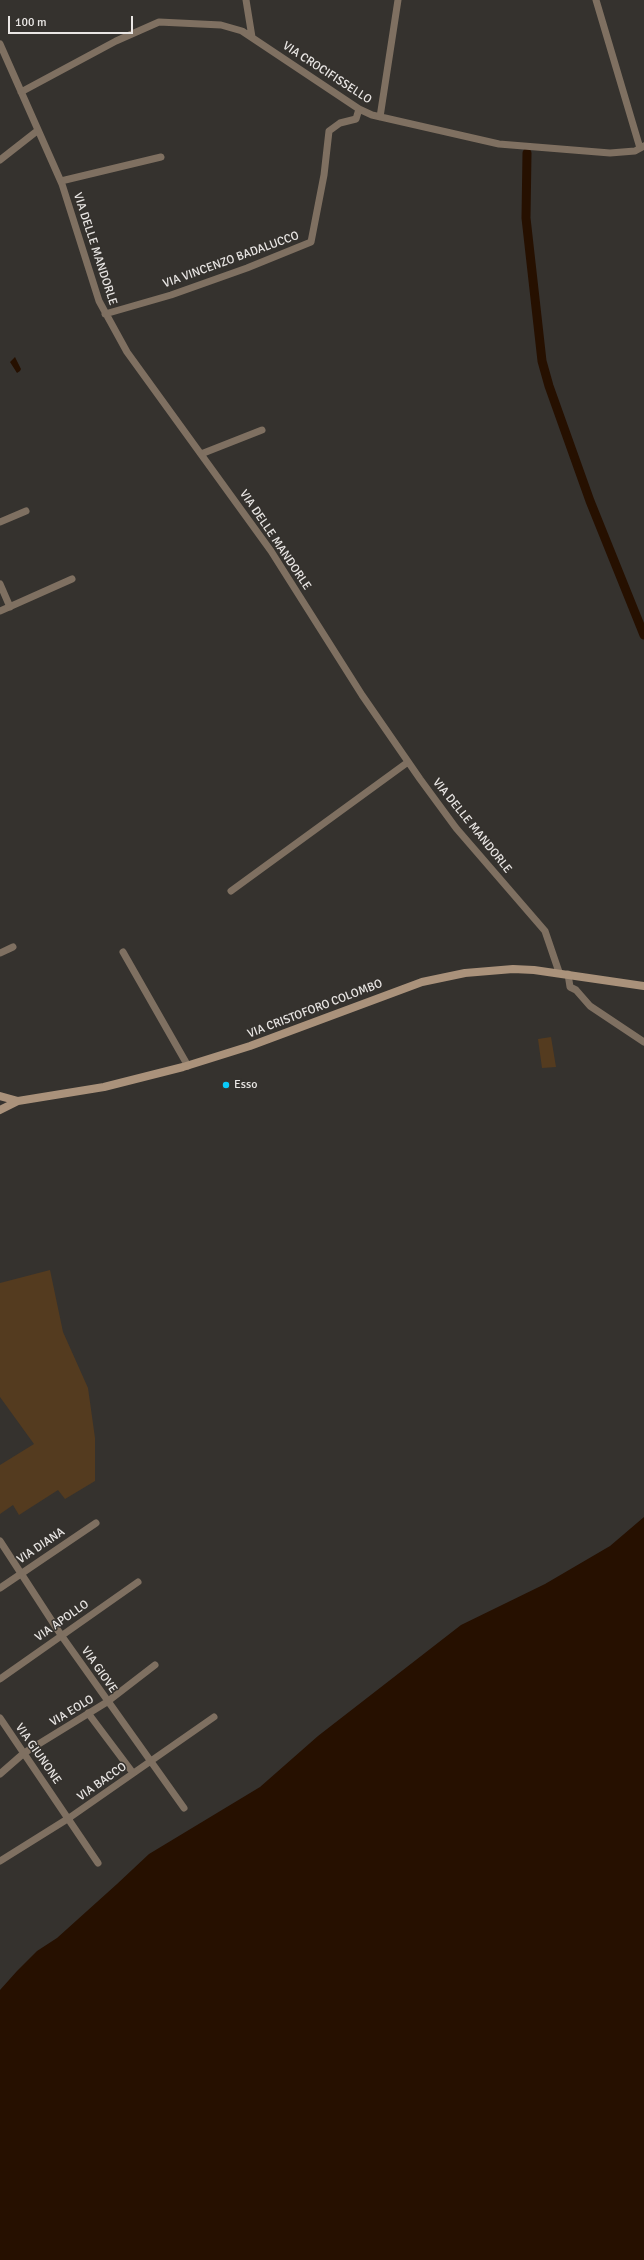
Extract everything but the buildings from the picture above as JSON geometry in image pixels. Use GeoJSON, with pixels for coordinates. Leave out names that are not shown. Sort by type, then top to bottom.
{"type":"FeatureCollection","features":[{"type":"Feature","properties":{"kind":"main road","name":"VIA CRISTOFORO COLOMBO"},"geometry":{"type":"LineString","coordinates":[[0,1110],[18,1102],[104,1087],[188,1066],[250,1046],[422,982],[490,970],[513,969],[563,973],[644,986]]}},
{"type":"Feature","properties":{"kind":"main road"},"geometry":{"type":"LineString","coordinates":[[0,1096],[18,1102]]}},
{"type":"Feature","properties":{"kind":"street"},"geometry":{"type":"LineString","coordinates":[[246,0],[252,37]]}},
{"type":"Feature","properties":{"kind":"street"},"geometry":{"type":"LineString","coordinates":[[380,117],[398,0]]}},
{"type":"Feature","properties":{"kind":"street"},"geometry":{"type":"LineString","coordinates":[[596,0],[642,147]]}},
{"type":"Feature","properties":{"kind":"street","name":"VIA CROCIFISSELLO"},"geometry":{"type":"LineString","coordinates":[[21,92],[116,41],[159,22],[221,25],[252,37],[359,109],[380,117],[499,144],[610,153],[635,151],[642,147]]}},
{"type":"Feature","properties":{"kind":"street","name":"VIA DELLE MANDORLE"},"geometry":{"type":"LineString","coordinates":[[0,44],[37,131],[61,181],[105,314],[127,352],[271,551],[362,695],[408,762],[456,828],[545,931],[570,987],[576,990],[590,1006],[644,1042]]}},
{"type":"Feature","properties":{"kind":"street","name":"VIA VINCENZO BADALUCCO"},"geometry":{"type":"LineString","coordinates":[[105,314],[178,292],[247,268],[311,242],[324,175],[329,131],[340,123],[356,119],[359,109]]}},
{"type":"Feature","properties":{"kind":"street"},"geometry":{"type":"LineString","coordinates":[[0,160],[37,131]]}},
{"type":"Feature","properties":{"kind":"street"},"geometry":{"type":"LineString","coordinates":[[61,181],[161,157]]}},
{"type":"Feature","properties":{"kind":"street"},"geometry":{"type":"LineString","coordinates":[[201,454],[262,430]]}},
{"type":"Feature","properties":{"kind":"street"},"geometry":{"type":"LineString","coordinates":[[0,522],[26,512]]}},
{"type":"Feature","properties":{"kind":"street"},"geometry":{"type":"LineString","coordinates":[[0,611],[72,579]]}},
{"type":"Feature","properties":{"kind":"street"},"geometry":{"type":"LineString","coordinates":[[0,584],[10,607]]}},
{"type":"Feature","properties":{"kind":"street"},"geometry":{"type":"LineString","coordinates":[[231,891],[408,762]]}},
{"type":"Feature","properties":{"kind":"street"},"geometry":{"type":"LineString","coordinates":[[0,953],[13,947]]}},
{"type":"Feature","properties":{"kind":"street"},"geometry":{"type":"LineString","coordinates":[[124,952],[188,1066]]}},
{"type":"Feature","properties":{"kind":"street","name":"VIA DIANA"},"geometry":{"type":"LineString","coordinates":[[0,1588],[21,1572],[96,1523]]}},
{"type":"Feature","properties":{"kind":"street","name":"VIA GIOVE"},"geometry":{"type":"LineString","coordinates":[[0,1541],[61,1635],[107,1702],[151,1760],[184,1808]]}},
{"type":"Feature","properties":{"kind":"street","name":"VIA APOLLO"},"geometry":{"type":"LineString","coordinates":[[0,1679],[138,1582]]}},
{"type":"Feature","properties":{"kind":"street","name":"VIA EOLO"},"geometry":{"type":"LineString","coordinates":[[0,1774],[24,1753],[107,1702],[155,1665]]}},
{"type":"Feature","properties":{"kind":"street"},"geometry":{"type":"LineString","coordinates":[[88,1713],[133,1773]]}},
{"type":"Feature","properties":{"kind":"street","name":"VIA BACCO"},"geometry":{"type":"LineString","coordinates":[[0,1861],[69,1818],[214,1717]]}},
{"type":"Feature","properties":{"kind":"street","name":"VIA GIUNONE"},"geometry":{"type":"LineString","coordinates":[[0,1718],[98,1863]]}},
{"type":"Feature","properties":{"kind":"shaded area"},"geometry":{"type":"Polygon","coordinates":[[[15,357],[21,369],[17,373],[10,362],[15,357]]]}},
{"type":"Feature","properties":{"kind":"shaded area"},"geometry":{"type":"Polygon","coordinates":[[[551,1037],[556,1067],[542,1068],[538,1039],[551,1037]]]}},
{"type":"Feature","properties":{"kind":"shaded area"},"geometry":{"type":"Polygon","coordinates":[[[50,1270],[63,1332],[88,1388],[95,1438],[95,1481],[65,1499],[58,1490],[19,1515],[13,1505],[0,1514],[0,1465],[34,1444],[0,1397],[0,1283],[50,1270]]]}},
{"type":"Feature","properties":{"kind":"shaded area"},"geometry":{"type":"Polygon","coordinates":[[[644,1517],[644,2260],[0,2260],[0,1990],[37,1951],[57,1938],[149,1854],[260,1787],[318,1736],[461,1625],[545,1584],[610,1546],[644,1517]]]}},
{"type":"Feature","properties":{"kind":"waterway"},"geometry":{"type":"LineString","coordinates":[[527,153],[526,218],[542,361],[549,386],[590,501],[644,635]]}},
{"type":"Feature","properties":{"kind":"place","name":"Esso"},"geometry":{"type":"Point","coordinates":[226,1085]}}]}
